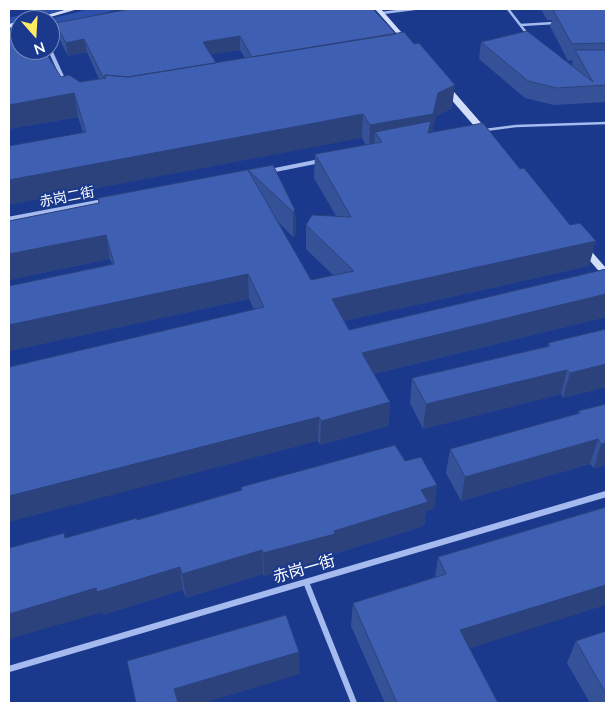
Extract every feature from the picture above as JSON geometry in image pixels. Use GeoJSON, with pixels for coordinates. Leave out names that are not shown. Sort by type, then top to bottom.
{"type":"FeatureCollection","features":[{"type":"Feature","properties":{"kind":"main road"},"geometry":{"type":"LineString","coordinates":[[60,13],[75,9]]}},
{"type":"Feature","properties":{"kind":"main road"},"geometry":{"type":"LineString","coordinates":[[380,11],[413,49]]}},
{"type":"Feature","properties":{"kind":"main road"},"geometry":{"type":"LineString","coordinates":[[60,27],[73,24]]}},
{"type":"Feature","properties":{"kind":"main road"},"geometry":{"type":"LineString","coordinates":[[441,82],[489,138]]}},
{"type":"Feature","properties":{"kind":"main road"},"geometry":{"type":"LineString","coordinates":[[574,236],[606,274]]}},
{"type":"Feature","properties":{"kind":"street"},"geometry":{"type":"LineString","coordinates":[[55,60],[64,80],[71,84]]}},
{"type":"Feature","properties":{"kind":"street"},"geometry":{"type":"LineString","coordinates":[[473,132],[483,131]]}},
{"type":"Feature","properties":{"kind":"street"},"geometry":{"type":"LineString","coordinates":[[261,172],[329,160]]}},
{"type":"Feature","properties":{"kind":"street","name":"赤岗二街"},"geometry":{"type":"LineString","coordinates":[[9,219],[106,201]]}},
{"type":"Feature","properties":{"kind":"street","name":"赤岗一街"},"geometry":{"type":"LineString","coordinates":[[9,670],[606,494]]}},
{"type":"Feature","properties":{"kind":"street"},"geometry":{"type":"LineString","coordinates":[[306,582],[354,703]]}},
{"type":"Feature","properties":{"kind":"lane"},"geometry":{"type":"LineString","coordinates":[[380,11],[414,9]]}},
{"type":"Feature","properties":{"kind":"lane"},"geometry":{"type":"LineString","coordinates":[[508,9],[531,38]]}},
{"type":"Feature","properties":{"kind":"lane"},"geometry":{"type":"LineString","coordinates":[[520,25],[559,23]]}},
{"type":"Feature","properties":{"kind":"lane"},"geometry":{"type":"LineString","coordinates":[[483,131],[516,126],[606,123]]}},
{"type":"Feature","properties":{"kind":"shaded area"},"geometry":{"type":"Polygon","coordinates":[[[45,9],[67,9],[60,11],[41,10],[45,9]]]}},
{"type":"Feature","properties":{"kind":"shaded area"},"geometry":{"type":"Polygon","coordinates":[[[90,9],[119,9],[60,25],[60,16],[90,9]]]}},
{"type":"Feature","properties":{"kind":"building"},"geometry":{"type":"Polygon","coordinates":[[[130,9],[373,9],[396,34],[252,57],[240,36],[203,42],[216,63],[128,77],[105,75],[103,77],[84,39],[66,43],[60,32],[60,22],[130,9]]]}},
{"type":"Feature","properties":{"kind":"building"},"geometry":{"type":"Polygon","coordinates":[[[606,9],[606,43],[572,44],[553,10],[606,9]]]}},
{"type":"Feature","properties":{"kind":"building"},"geometry":{"type":"Polygon","coordinates":[[[527,31],[593,82],[575,50],[606,50],[606,85],[557,88],[528,81],[481,42],[527,31]]]}},
{"type":"Feature","properties":{"kind":"building"},"geometry":{"type":"Polygon","coordinates":[[[404,32],[414,44],[419,43],[455,85],[438,93],[433,114],[370,125],[363,114],[9,180],[9,146],[86,132],[74,93],[9,105],[9,33],[10,60],[50,60],[61,77],[69,75],[80,82],[106,78],[105,75],[128,77],[404,32]]]}},
{"type":"Feature","properties":{"kind":"building"},"geometry":{"type":"Polygon","coordinates":[[[431,121],[428,133],[483,123],[520,169],[524,168],[570,225],[580,223],[596,241],[332,299],[349,330],[606,269],[606,294],[362,353],[390,402],[321,421],[319,417],[9,496],[9,367],[264,307],[248,274],[9,325],[9,286],[114,264],[106,235],[9,254],[9,221],[99,203],[98,198],[273,165],[295,210],[293,212],[248,170],[311,280],[354,271],[306,225],[312,215],[351,217],[315,154],[382,142],[375,132],[431,121]]]}},
{"type":"Feature","properties":{"kind":"building"},"geometry":{"type":"Polygon","coordinates":[[[606,329],[606,364],[570,373],[567,370],[426,404],[412,378],[550,346],[548,343],[606,329]]]}},
{"type":"Feature","properties":{"kind":"building"},"geometry":{"type":"Polygon","coordinates":[[[606,404],[606,443],[601,444],[598,439],[465,477],[450,449],[580,413],[578,411],[606,404]]]}},
{"type":"Feature","properties":{"kind":"building"},"geometry":{"type":"Polygon","coordinates":[[[395,445],[405,461],[421,457],[437,485],[421,490],[428,502],[334,531],[335,534],[263,553],[262,550],[182,574],[180,567],[97,592],[96,588],[9,614],[9,548],[64,533],[65,538],[137,518],[137,520],[242,490],[241,487],[395,445]]]}},
{"type":"Feature","properties":{"kind":"building"},"geometry":{"type":"Polygon","coordinates":[[[606,507],[606,585],[460,630],[498,703],[397,703],[353,603],[446,574],[438,557],[606,507]]]}},
{"type":"Feature","properties":{"kind":"building"},"geometry":{"type":"Polygon","coordinates":[[[286,615],[299,652],[174,689],[178,703],[136,703],[127,661],[286,615]]]}},
{"type":"Feature","properties":{"kind":"building"},"geometry":{"type":"Polygon","coordinates":[[[606,631],[606,694],[576,641],[606,631]]]}}]}
